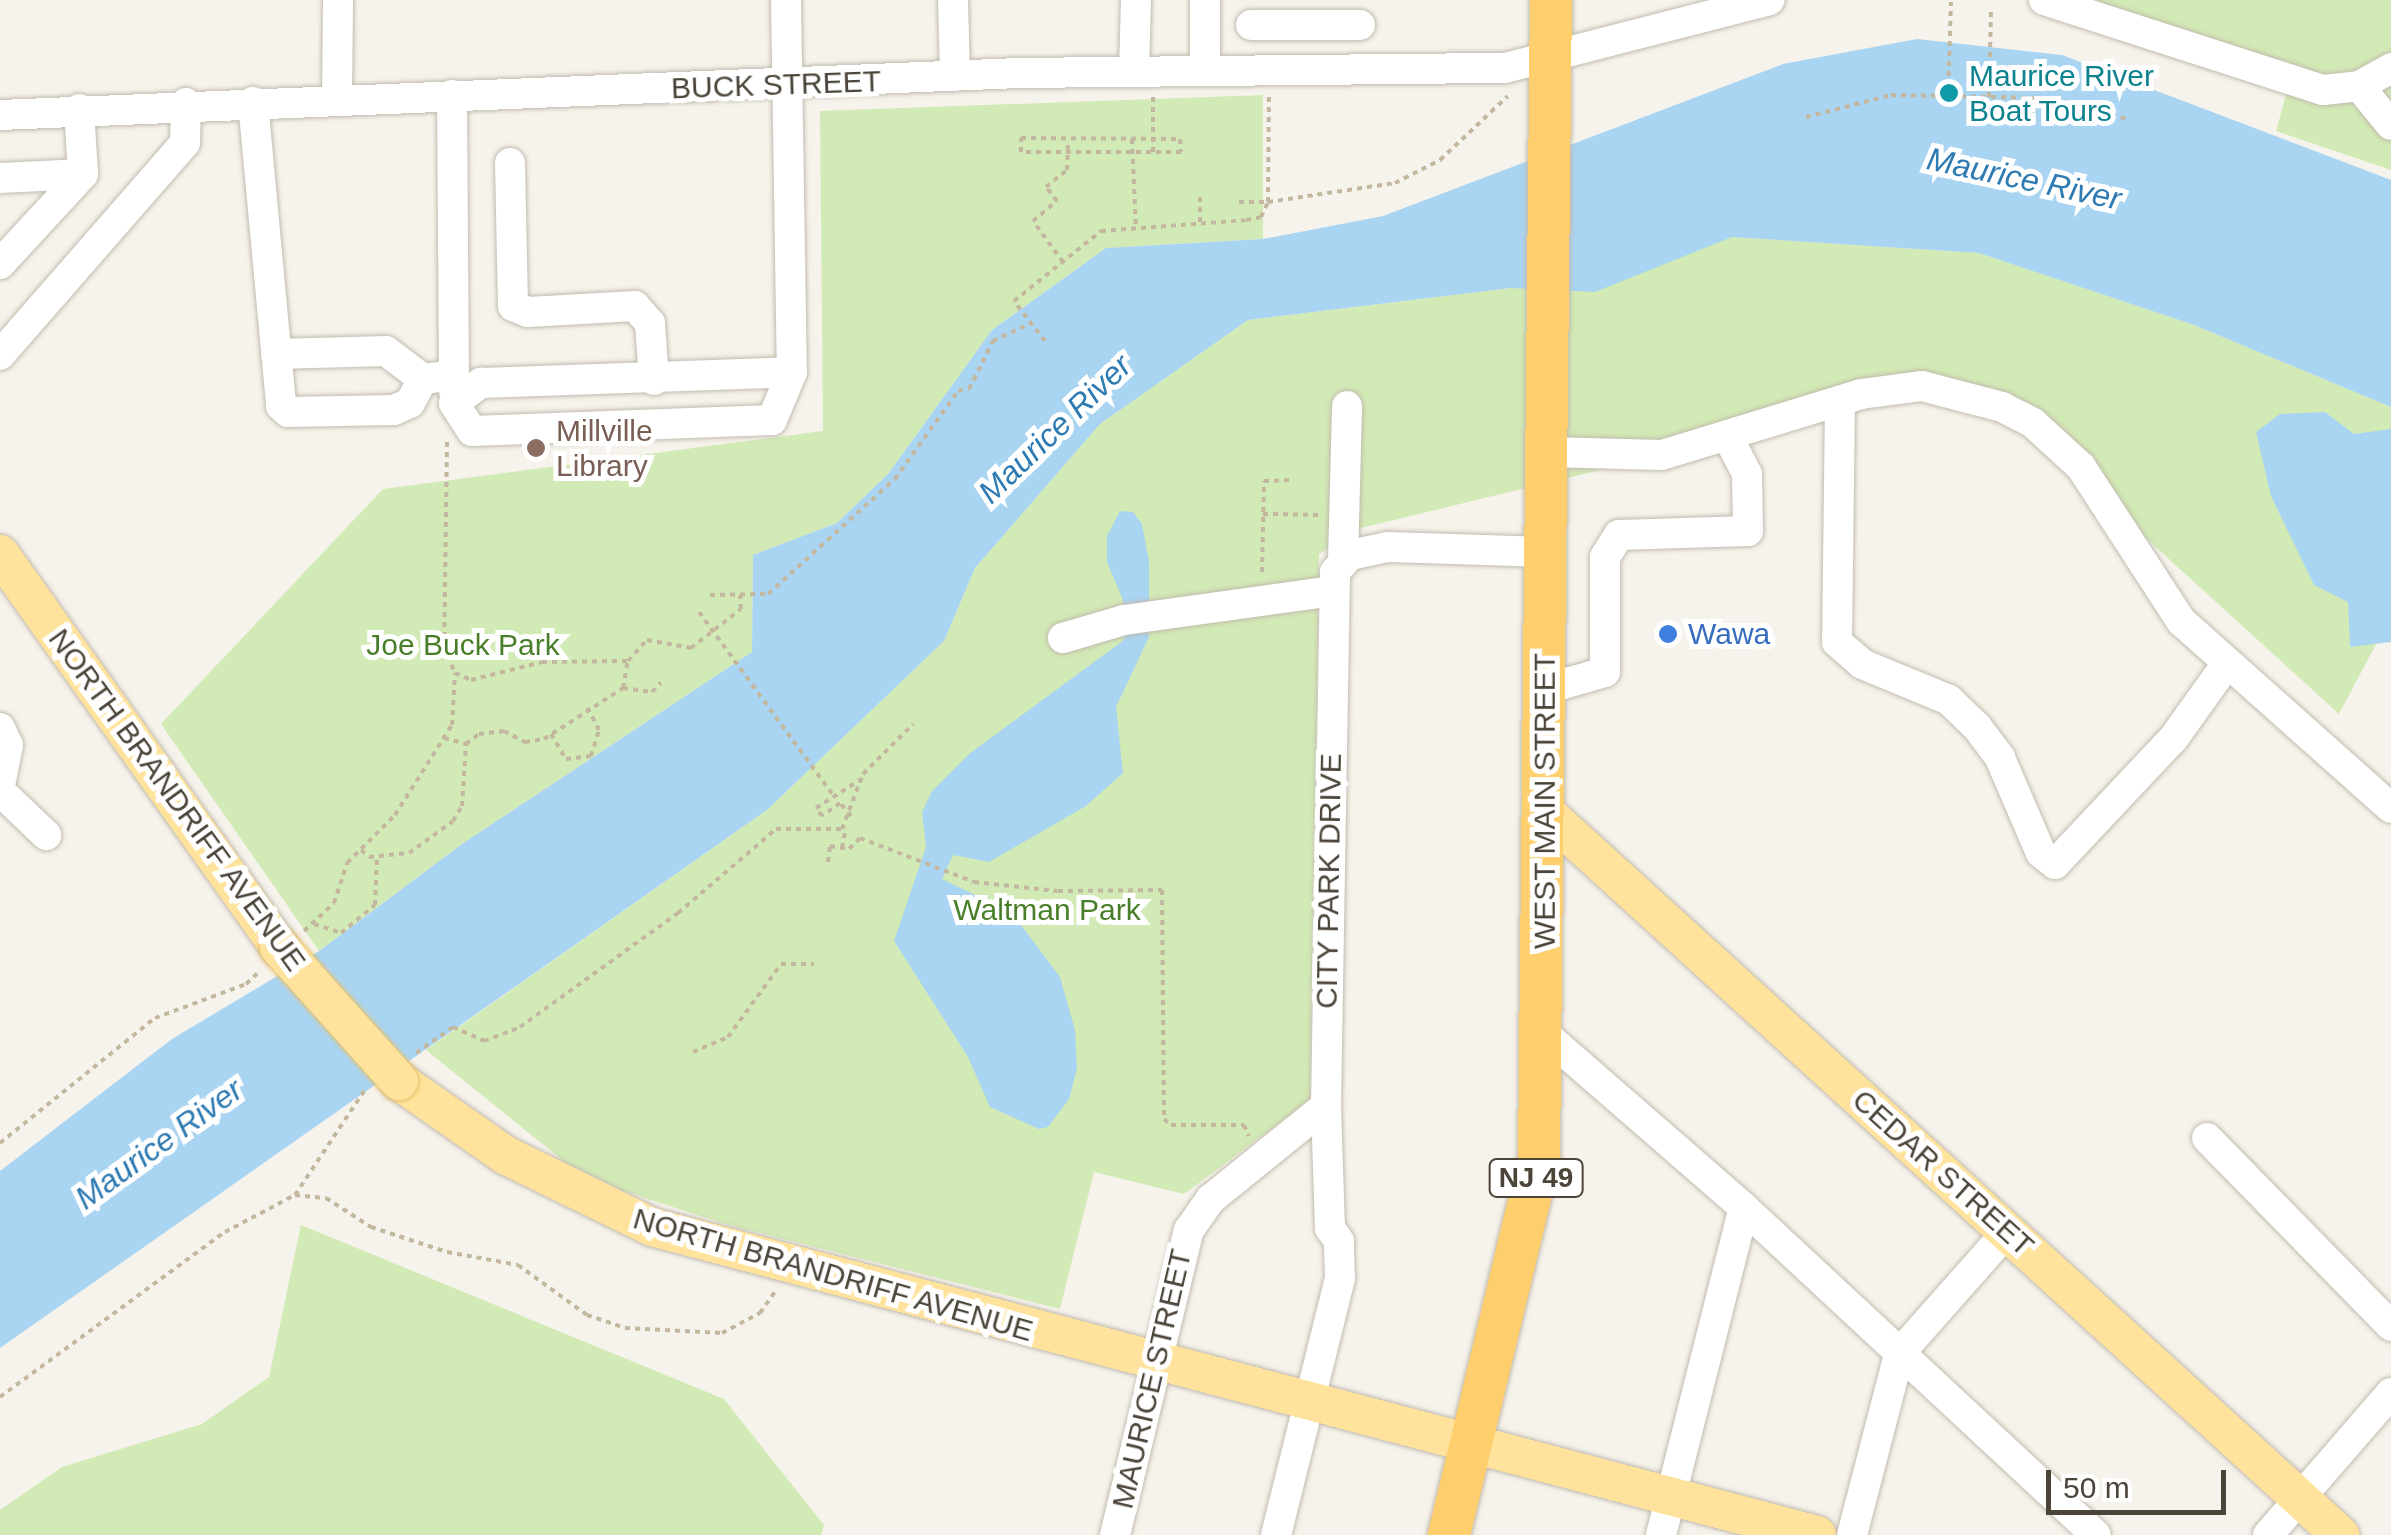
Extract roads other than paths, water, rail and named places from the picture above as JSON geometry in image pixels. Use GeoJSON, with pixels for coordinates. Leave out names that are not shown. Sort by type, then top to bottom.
{"type":"FeatureCollection","features":[{"type":"Feature","properties":{"kind":"highway","name":"NJ 49"},"geometry":{"type":"LineString","coordinates":[[1550,57],[1551,0]]}},
{"type":"Feature","properties":{"kind":"highway","name":"WEST MAIN STREET"},"geometry":{"type":"LineString","coordinates":[[1449,1535],[1534,1196],[1543,1032],[1548,368],[1532,101],[1550,57]]}},
{"type":"Feature","properties":{"kind":"main road","name":"NORTH BRANDRIFF AVENUE"},"geometry":{"type":"LineString","coordinates":[[0,554],[279,946],[392,1075],[505,1155],[613,1211],[780,1262],[1473,1448],[1817,1535]]}},
{"type":"Feature","properties":{"kind":"main road","name":"CEDAR STREET"},"geometry":{"type":"LineString","coordinates":[[1546,812],[2340,1535]]}},
{"type":"Feature","properties":{"kind":"street"},"geometry":{"type":"LineString","coordinates":[[337,100],[338,0]]}},
{"type":"Feature","properties":{"kind":"street"},"geometry":{"type":"LineString","coordinates":[[452,96],[454,389],[472,431],[756,425],[772,420],[783,406],[792,372],[786,0]]}},
{"type":"Feature","properties":{"kind":"street"},"geometry":{"type":"LineString","coordinates":[[952,0],[955,76]]}},
{"type":"Feature","properties":{"kind":"street"},"geometry":{"type":"LineString","coordinates":[[1136,0],[1144,81]]}},
{"type":"Feature","properties":{"kind":"street"},"geometry":{"type":"LineString","coordinates":[[1205,0],[1205,70]]}},
{"type":"Feature","properties":{"kind":"street"},"geometry":{"type":"LineString","coordinates":[[2044,0],[2323,90],[2359,86],[2391,68]]}},
{"type":"Feature","properties":{"kind":"street","name":"BUCK STREET"},"geometry":{"type":"LineString","coordinates":[[0,116],[186,103],[785,86],[955,76],[1144,81],[1205,70],[1260,80],[1483,70],[1550,57],[1765,1]]}},
{"type":"Feature","properties":{"kind":"street"},"geometry":{"type":"LineString","coordinates":[[1260,80],[1251,12],[1360,25]]}},
{"type":"Feature","properties":{"kind":"street"},"geometry":{"type":"LineString","coordinates":[[2359,86],[2391,124]]}},
{"type":"Feature","properties":{"kind":"street"},"geometry":{"type":"LineString","coordinates":[[254,102],[280,406],[288,412],[394,410],[410,403],[424,379]]}},
{"type":"Feature","properties":{"kind":"street"},"geometry":{"type":"LineString","coordinates":[[0,355],[185,143],[186,103]]}},
{"type":"Feature","properties":{"kind":"street"},"geometry":{"type":"LineString","coordinates":[[0,264],[84,174],[78,109]]}},
{"type":"Feature","properties":{"kind":"street"},"geometry":{"type":"LineString","coordinates":[[510,163],[513,306],[528,312],[635,306],[650,323],[654,380]]}},
{"type":"Feature","properties":{"kind":"street"},"geometry":{"type":"LineString","coordinates":[[0,178],[84,174]]}},
{"type":"Feature","properties":{"kind":"street"},"geometry":{"type":"LineString","coordinates":[[276,354],[386,351],[424,379],[454,389],[481,384],[792,372]]}},
{"type":"Feature","properties":{"kind":"street"},"geometry":{"type":"LineString","coordinates":[[1548,452],[1662,455],[1840,401],[1922,386],[1960,392],[2034,423],[2081,467],[2168,604],[2226,665],[2385,790]]}},
{"type":"Feature","properties":{"kind":"street"},"geometry":{"type":"LineString","coordinates":[[1840,401],[1837,642],[1862,664],[1950,700],[1977,727],[2000,758],[2041,852],[2055,864],[2173,739],[2226,665]]}},
{"type":"Feature","properties":{"kind":"street","name":"CITY PARK DRIVE"},"geometry":{"type":"LineString","coordinates":[[1310,1405],[1340,1278],[1339,1241],[1330,1228],[1326,1106],[1334,591],[1344,561],[1347,406]]}},
{"type":"Feature","properties":{"kind":"street"},"geometry":{"type":"LineString","coordinates":[[1546,689],[1605,672],[1605,557],[1620,536],[1748,531],[1747,474],[1728,436]]}},
{"type":"Feature","properties":{"kind":"street"},"geometry":{"type":"LineString","coordinates":[[1344,561],[1389,547],[1547,552]]}},
{"type":"Feature","properties":{"kind":"street"},"geometry":{"type":"LineString","coordinates":[[1063,638],[1138,619],[1334,591]]}},
{"type":"Feature","properties":{"kind":"street"},"geometry":{"type":"LineString","coordinates":[[0,728],[8,745],[0,788],[46,835]]}},
{"type":"Feature","properties":{"kind":"street"},"geometry":{"type":"LineString","coordinates":[[1543,1032],[1744,1208],[2096,1535]]}},
{"type":"Feature","properties":{"kind":"street","name":"MAURICE STREET"},"geometry":{"type":"LineString","coordinates":[[1115,1535],[1188,1230],[1211,1199],[1326,1106]]}},
{"type":"Feature","properties":{"kind":"street"},"geometry":{"type":"LineString","coordinates":[[2207,1138],[2391,1326]]}},
{"type":"Feature","properties":{"kind":"street"},"geometry":{"type":"LineString","coordinates":[[1661,1535],[1744,1208]]}},
{"type":"Feature","properties":{"kind":"street"},"geometry":{"type":"LineString","coordinates":[[1852,1535],[1899,1354],[2006,1232]]}},
{"type":"Feature","properties":{"kind":"street"},"geometry":{"type":"LineString","coordinates":[[2268,1535],[2391,1393]]}},
{"type":"Feature","properties":{"kind":"street"},"geometry":{"type":"LineString","coordinates":[[1276,1535],[1310,1405]]}},
{"type":"Feature","properties":{"kind":"water","name":"Maurice River"},"geometry":{"type":"Polygon","coordinates":[[[1917,39],[2062,55],[2391,180],[2391,407],[2194,325],[1979,253],[1732,237],[1595,292],[1511,288],[1248,320],[1100,424],[975,568],[944,641],[767,810],[0,1348],[0,1171],[172,1039],[319,951],[462,844],[752,652],[753,555],[837,523],[888,474],[992,330],[1106,248],[1263,239],[1383,216],[1783,64],[1917,39]]]}},
{"type":"Feature","properties":{"kind":"water"},"geometry":{"type":"Polygon","coordinates":[[[2325,412],[2354,434],[2391,429],[2391,642],[2350,647],[2348,602],[2314,585],[2271,496],[2256,432],[2280,414],[2325,412]]]}},
{"type":"Feature","properties":{"kind":"water"},"geometry":{"type":"Polygon","coordinates":[[[1120,511],[1133,512],[1142,524],[1149,562],[1149,637],[1116,707],[1123,773],[1086,806],[989,862],[953,855],[942,879],[1012,913],[1060,977],[1075,1030],[1077,1068],[1069,1099],[1048,1127],[1039,1129],[990,1107],[968,1057],[894,941],[926,847],[922,812],[932,791],[969,754],[1124,640],[1123,600],[1107,562],[1107,536],[1120,511]]]}},
{"type":"Feature","properties":{"kind":"place","name":"Maurice River Boat Tours"},"geometry":{"type":"Point","coordinates":[1949,93]}},
{"type":"Feature","properties":{"kind":"place","name":"Millville Library"},"geometry":{"type":"Point","coordinates":[536,448]}},
{"type":"Feature","properties":{"kind":"place","name":"Wawa"},"geometry":{"type":"Point","coordinates":[1668,634]}},
{"type":"Feature","properties":{"kind":"park label","name":"Joe Buck Park"},"geometry":{"type":"Point","coordinates":[463,645]}},
{"type":"Feature","properties":{"kind":"park label","name":"Waltman Park"},"geometry":{"type":"Point","coordinates":[1047,910]}}]}
